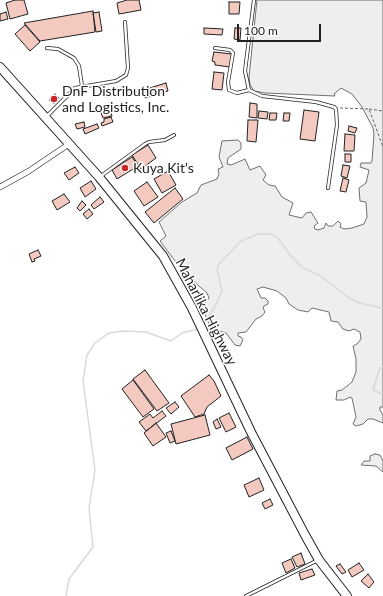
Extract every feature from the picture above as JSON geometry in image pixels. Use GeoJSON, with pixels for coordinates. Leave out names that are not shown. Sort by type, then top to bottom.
{"type":"FeatureCollection","features":[{"type":"Feature","properties":{"kind":"main road","name":"Maharlika Highway"},"geometry":{"type":"LineString","coordinates":[[0,67],[99,177],[163,256],[192,308],[250,432],[318,560],[347,596]]}},
{"type":"Feature","properties":{"kind":"street"},"geometry":{"type":"LineString","coordinates":[[0,187],[29,171],[69,144]]}},
{"type":"Feature","properties":{"kind":"lane"},"geometry":{"type":"LineString","coordinates":[[248,90],[245,71],[254,0]]}},
{"type":"Feature","properties":{"kind":"lane"},"geometry":{"type":"LineString","coordinates":[[45,118],[75,88],[116,81],[126,75],[128,68],[125,22]]}},
{"type":"Feature","properties":{"kind":"lane"},"geometry":{"type":"LineString","coordinates":[[47,48],[58,48],[74,58],[79,66],[82,86]]}},
{"type":"Feature","properties":{"kind":"lane"},"geometry":{"type":"LineString","coordinates":[[215,48],[230,50],[233,53],[228,82],[229,90],[237,93],[248,90],[262,96],[316,102],[334,107],[336,109],[338,124],[328,188]]}},
{"type":"Feature","properties":{"kind":"lane"},"geometry":{"type":"LineString","coordinates":[[99,177],[145,144],[149,142],[166,140],[174,135]]}},
{"type":"Feature","properties":{"kind":"lane"},"geometry":{"type":"LineString","coordinates":[[246,596],[318,560]]}},
{"type":"Feature","properties":{"kind":"path"},"geometry":{"type":"LineString","coordinates":[[342,108],[383,111]]}},
{"type":"Feature","properties":{"kind":"path"},"geometry":{"type":"LineString","coordinates":[[369,109],[383,147]]}},
{"type":"Feature","properties":{"kind":"shaded area"},"geometry":{"type":"Polygon","coordinates":[[[257,0],[383,0],[383,407],[380,407],[380,410],[383,415],[383,423],[373,419],[368,419],[363,424],[356,426],[353,424],[356,417],[352,398],[350,397],[344,400],[336,400],[337,391],[342,390],[352,382],[356,372],[356,359],[353,346],[361,339],[360,332],[354,329],[349,331],[343,329],[338,322],[331,321],[329,312],[312,308],[308,312],[298,310],[289,304],[286,298],[277,291],[263,287],[257,289],[261,298],[265,298],[268,301],[268,304],[263,308],[265,312],[262,316],[256,319],[246,332],[238,333],[238,336],[243,340],[240,346],[235,345],[226,333],[211,329],[202,307],[209,298],[207,293],[183,272],[181,265],[175,261],[160,241],[166,236],[159,222],[182,202],[197,193],[201,185],[217,179],[219,174],[218,169],[223,167],[219,157],[222,141],[238,140],[241,143],[241,149],[228,158],[227,164],[231,165],[245,159],[250,170],[260,166],[266,175],[263,180],[269,185],[275,186],[282,197],[293,203],[289,215],[302,218],[306,213],[311,212],[318,223],[314,226],[315,229],[318,230],[324,228],[326,223],[328,226],[333,226],[338,221],[341,224],[340,227],[344,229],[352,228],[364,224],[367,217],[366,202],[360,201],[359,188],[366,183],[369,170],[360,167],[361,163],[371,163],[372,161],[373,128],[362,107],[352,94],[341,88],[334,94],[335,96],[265,93],[254,91],[250,85],[249,77],[257,0]]]}},
{"type":"Feature","properties":{"kind":"shaded area"},"geometry":{"type":"Polygon","coordinates":[[[375,454],[380,455],[383,461],[383,472],[376,466],[361,465],[364,461],[370,461],[370,456],[375,454]]]}},
{"type":"Feature","properties":{"kind":"building"},"geometry":{"type":"Polygon","coordinates":[[[15,0],[24,0],[28,14],[10,19],[6,3],[15,0]]]}},
{"type":"Feature","properties":{"kind":"building"},"geometry":{"type":"Polygon","coordinates":[[[127,0],[139,0],[141,10],[119,14],[117,3],[127,0]]]}},
{"type":"Feature","properties":{"kind":"building"},"geometry":{"type":"Polygon","coordinates":[[[229,2],[240,2],[239,14],[229,14],[229,2]]]}},
{"type":"Feature","properties":{"kind":"building"},"geometry":{"type":"Polygon","coordinates":[[[93,11],[95,32],[40,41],[24,23],[93,11]]]}},
{"type":"Feature","properties":{"kind":"building"},"geometry":{"type":"Polygon","coordinates":[[[6,12],[8,19],[0,21],[0,14],[6,12]]]}},
{"type":"Feature","properties":{"kind":"building"},"geometry":{"type":"Polygon","coordinates":[[[99,12],[102,31],[96,32],[93,13],[99,12]]]}},
{"type":"Feature","properties":{"kind":"building"},"geometry":{"type":"Polygon","coordinates":[[[25,25],[40,42],[30,51],[15,34],[25,25]]]}},
{"type":"Feature","properties":{"kind":"building"},"geometry":{"type":"Polygon","coordinates":[[[204,28],[223,29],[222,35],[204,34],[204,28]]]}},
{"type":"Feature","properties":{"kind":"building"},"geometry":{"type":"Polygon","coordinates":[[[235,28],[241,28],[240,40],[234,39],[235,28]]]}},
{"type":"Feature","properties":{"kind":"building"},"geometry":{"type":"Polygon","coordinates":[[[214,52],[232,54],[230,67],[215,65],[215,62],[212,61],[214,52]]]}},
{"type":"Feature","properties":{"kind":"building"},"geometry":{"type":"Polygon","coordinates":[[[214,72],[224,73],[222,90],[212,89],[214,72]]]}},
{"type":"Feature","properties":{"kind":"building"},"geometry":{"type":"Polygon","coordinates":[[[166,83],[168,91],[145,98],[143,90],[166,83]]]}},
{"type":"Feature","properties":{"kind":"building","name":"DnF Distribution and Logistics, Inc."},"geometry":{"type":"Polygon","coordinates":[[[55,94],[59,98],[54,104],[49,100],[55,94]]]}},
{"type":"Feature","properties":{"kind":"building"},"geometry":{"type":"Polygon","coordinates":[[[250,103],[257,104],[257,118],[249,117],[250,103]]]}},
{"type":"Feature","properties":{"kind":"building"},"geometry":{"type":"Polygon","coordinates":[[[110,110],[112,116],[103,118],[101,113],[110,110]]]}},
{"type":"Feature","properties":{"kind":"building"},"geometry":{"type":"Polygon","coordinates":[[[304,110],[319,112],[315,141],[300,139],[304,110]]]}},
{"type":"Feature","properties":{"kind":"building"},"geometry":{"type":"Polygon","coordinates":[[[259,111],[268,112],[267,119],[258,118],[259,111]]]}},
{"type":"Feature","properties":{"kind":"building"},"geometry":{"type":"Polygon","coordinates":[[[270,113],[277,113],[276,120],[269,120],[270,113]]]}},
{"type":"Feature","properties":{"kind":"building"},"geometry":{"type":"Polygon","coordinates":[[[284,113],[290,113],[289,121],[283,121],[284,113]]]}},
{"type":"Feature","properties":{"kind":"building"},"geometry":{"type":"Polygon","coordinates":[[[111,117],[113,122],[102,126],[101,123],[104,122],[104,119],[111,117]]]}},
{"type":"Feature","properties":{"kind":"building"},"geometry":{"type":"Polygon","coordinates":[[[248,120],[258,120],[256,142],[247,141],[248,120]]]}},
{"type":"Feature","properties":{"kind":"building"},"geometry":{"type":"Polygon","coordinates":[[[84,122],[85,127],[77,129],[75,124],[84,122]]]}},
{"type":"Feature","properties":{"kind":"building"},"geometry":{"type":"Polygon","coordinates":[[[97,124],[99,128],[85,134],[83,129],[97,124]]]}},
{"type":"Feature","properties":{"kind":"building"},"geometry":{"type":"Polygon","coordinates":[[[349,126],[357,128],[355,133],[348,131],[349,126]]]}},
{"type":"Feature","properties":{"kind":"building"},"geometry":{"type":"Polygon","coordinates":[[[345,134],[355,135],[354,151],[344,151],[345,134]]]}},
{"type":"Feature","properties":{"kind":"building"},"geometry":{"type":"Polygon","coordinates":[[[148,145],[156,158],[141,169],[132,155],[148,145]]]}},
{"type":"Feature","properties":{"kind":"building"},"geometry":{"type":"Polygon","coordinates":[[[345,154],[351,154],[351,162],[345,162],[345,154]]]}},
{"type":"Feature","properties":{"kind":"building","name":"Kuya Kit's"},"geometry":{"type":"Polygon","coordinates":[[[132,157],[138,166],[117,179],[112,170],[132,157]]]}},
{"type":"Feature","properties":{"kind":"building"},"geometry":{"type":"Polygon","coordinates":[[[343,165],[350,166],[347,178],[341,176],[343,165]]]}},
{"type":"Feature","properties":{"kind":"building"},"geometry":{"type":"Polygon","coordinates":[[[75,167],[79,173],[69,180],[64,173],[75,167]]]}},
{"type":"Feature","properties":{"kind":"building"},"geometry":{"type":"Polygon","coordinates":[[[168,171],[176,185],[162,193],[154,179],[168,171]]]}},
{"type":"Feature","properties":{"kind":"building"},"geometry":{"type":"Polygon","coordinates":[[[343,178],[349,180],[346,192],[340,191],[343,178]]]}},
{"type":"Feature","properties":{"kind":"building"},"geometry":{"type":"Polygon","coordinates":[[[91,181],[96,189],[85,197],[80,188],[91,181]]]}},
{"type":"Feature","properties":{"kind":"building"},"geometry":{"type":"Polygon","coordinates":[[[147,182],[158,197],[144,206],[134,191],[147,182]]]}},
{"type":"Feature","properties":{"kind":"building"},"geometry":{"type":"Polygon","coordinates":[[[175,188],[183,199],[154,223],[145,212],[175,188]]]}},
{"type":"Feature","properties":{"kind":"building"},"geometry":{"type":"Polygon","coordinates":[[[64,194],[70,202],[57,210],[52,201],[64,194]]]}},
{"type":"Feature","properties":{"kind":"building"},"geometry":{"type":"Polygon","coordinates":[[[100,197],[104,202],[94,209],[91,205],[100,197]]]}},
{"type":"Feature","properties":{"kind":"building"},"geometry":{"type":"Polygon","coordinates":[[[82,201],[86,205],[80,211],[77,208],[82,201]]]}},
{"type":"Feature","properties":{"kind":"building"},"geometry":{"type":"Polygon","coordinates":[[[89,209],[93,214],[87,219],[83,214],[89,209]]]}},
{"type":"Feature","properties":{"kind":"building"},"geometry":{"type":"Polygon","coordinates":[[[38,250],[41,256],[34,259],[35,261],[32,262],[29,254],[38,250]]]}},
{"type":"Feature","properties":{"kind":"building"},"geometry":{"type":"Polygon","coordinates":[[[145,370],[169,403],[157,411],[133,379],[145,370]]]}},
{"type":"Feature","properties":{"kind":"building"},"geometry":{"type":"Polygon","coordinates":[[[209,375],[214,381],[221,396],[207,407],[204,414],[195,417],[181,396],[209,375]]]}},
{"type":"Feature","properties":{"kind":"building"},"geometry":{"type":"Polygon","coordinates":[[[133,380],[154,409],[143,417],[122,389],[133,380]]]}},
{"type":"Feature","properties":{"kind":"building"},"geometry":{"type":"Polygon","coordinates":[[[175,402],[179,407],[171,414],[166,408],[175,402]]]}},
{"type":"Feature","properties":{"kind":"building"},"geometry":{"type":"Polygon","coordinates":[[[162,411],[166,416],[146,431],[139,422],[150,414],[153,418],[162,411]]]}},
{"type":"Feature","properties":{"kind":"building"},"geometry":{"type":"Polygon","coordinates":[[[229,413],[236,427],[226,432],[219,418],[229,413]]]}},
{"type":"Feature","properties":{"kind":"building"},"geometry":{"type":"Polygon","coordinates":[[[205,415],[210,435],[176,444],[171,424],[205,415]]]}},
{"type":"Feature","properties":{"kind":"building"},"geometry":{"type":"Polygon","coordinates":[[[217,419],[221,427],[216,429],[213,422],[217,419]]]}},
{"type":"Feature","properties":{"kind":"building"},"geometry":{"type":"Polygon","coordinates":[[[156,423],[166,437],[153,446],[144,433],[156,423]]]}},
{"type":"Feature","properties":{"kind":"building"},"geometry":{"type":"Polygon","coordinates":[[[171,431],[175,441],[170,443],[166,433],[171,431]]]}},
{"type":"Feature","properties":{"kind":"building"},"geometry":{"type":"Polygon","coordinates":[[[247,437],[253,449],[232,460],[226,448],[247,437]]]}},
{"type":"Feature","properties":{"kind":"building"},"geometry":{"type":"Polygon","coordinates":[[[259,478],[264,490],[249,497],[244,485],[259,478]]]}},
{"type":"Feature","properties":{"kind":"building"},"geometry":{"type":"Polygon","coordinates":[[[270,499],[273,505],[265,509],[262,503],[270,499]]]}},
{"type":"Feature","properties":{"kind":"building"},"geometry":{"type":"Polygon","coordinates":[[[301,553],[305,564],[297,567],[292,557],[301,553]]]}},
{"type":"Feature","properties":{"kind":"building"},"geometry":{"type":"Polygon","coordinates":[[[291,559],[295,568],[286,573],[282,563],[291,559]]]}},
{"type":"Feature","properties":{"kind":"building"},"geometry":{"type":"Polygon","coordinates":[[[359,563],[364,570],[352,577],[348,570],[359,563]]]}},
{"type":"Feature","properties":{"kind":"building"},"geometry":{"type":"Polygon","coordinates":[[[340,564],[346,572],[342,574],[336,566],[340,564]]]}},
{"type":"Feature","properties":{"kind":"building"},"geometry":{"type":"Polygon","coordinates":[[[312,569],[315,575],[301,580],[299,573],[312,569]]]}},
{"type":"Feature","properties":{"kind":"building"},"geometry":{"type":"Polygon","coordinates":[[[368,574],[374,582],[369,588],[361,581],[368,574]]]}},
{"type":"Feature","properties":{"kind":"waterway"},"geometry":{"type":"LineString","coordinates":[[203,326],[216,305],[222,291],[217,269],[219,264],[241,241],[258,234],[270,234],[277,237],[290,255],[303,268],[319,275],[348,297],[359,303],[383,308]]}},
{"type":"Feature","properties":{"kind":"waterway"},"geometry":{"type":"LineString","coordinates":[[66,596],[69,579],[93,547],[89,508],[95,470],[83,381],[87,355],[95,343],[109,333],[124,331],[146,332],[171,341],[182,333],[198,329]]}},
{"type":"Feature","properties":{"kind":"waterway"},"geometry":{"type":"LineString","coordinates":[[383,366],[379,370],[373,390],[383,393]]}},
{"type":"Feature","properties":{"kind":"place","name":"DnF Distribution and Logistics, Inc."},"geometry":{"type":"Point","coordinates":[54,99]}},
{"type":"Feature","properties":{"kind":"place","name":"Kuya Kit's"},"geometry":{"type":"Point","coordinates":[125,168]}}]}
